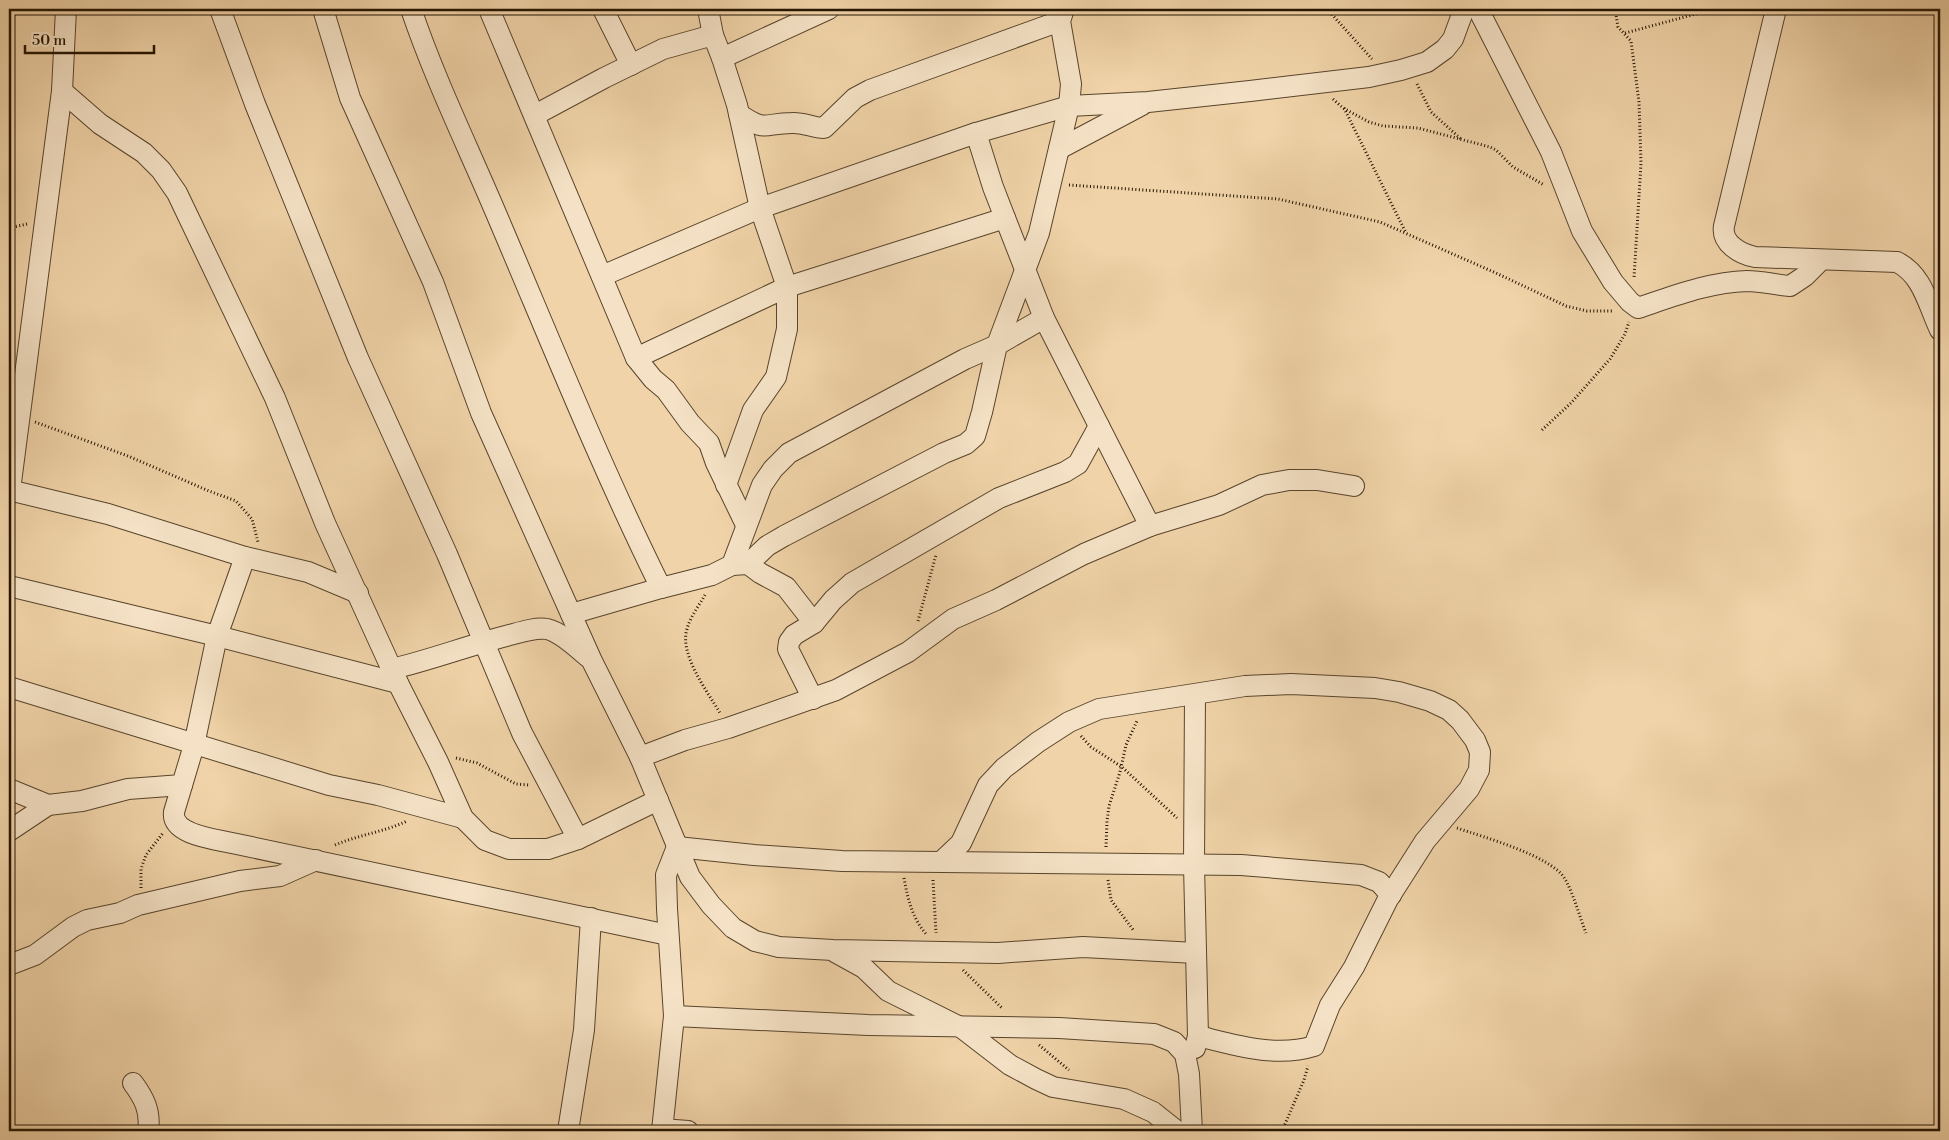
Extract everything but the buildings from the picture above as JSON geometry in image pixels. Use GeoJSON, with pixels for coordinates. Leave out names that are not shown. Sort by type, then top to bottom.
{"type":"FeatureCollection","features":[{"type":"Feature","properties":{"kind":"street"},"geometry":{"type":"LineString","coordinates":[[66,9],[62,91],[9,490],[108,514],[252,558],[308,572],[358,593]]}},
{"type":"Feature","properties":{"kind":"street"},"geometry":{"type":"LineString","coordinates":[[220,9],[255,104],[358,358],[447,554],[522,733],[578,839]]}},
{"type":"Feature","properties":{"kind":"street"},"geometry":{"type":"LineString","coordinates":[[322,9],[350,98],[433,282],[481,413],[592,661],[640,757],[690,877],[711,905],[733,928],[755,941],[779,947],[833,950],[940,950],[998,953],[1083,947],[1196,953]]}},
{"type":"Feature","properties":{"kind":"street"},"geometry":{"type":"LineString","coordinates":[[410,9],[426,55],[478,169],[594,446],[661,588]]}},
{"type":"Feature","properties":{"kind":"street"},"geometry":{"type":"LineString","coordinates":[[489,9],[636,358],[653,379],[666,390],[690,423],[709,443],[716,463],[746,525]]}},
{"type":"Feature","properties":{"kind":"street"},"geometry":{"type":"LineString","coordinates":[[603,9],[631,65]]}},
{"type":"Feature","properties":{"kind":"street"},"geometry":{"type":"LineString","coordinates":[[708,9],[713,35],[739,114],[760,208],[787,287],[787,328],[776,377],[753,410],[726,485]]}},
{"type":"Feature","properties":{"kind":"street"},"geometry":{"type":"LineString","coordinates":[[722,58],[829,9]]}},
{"type":"Feature","properties":{"kind":"street"},"geometry":{"type":"LineString","coordinates":[[602,276],[760,208],[976,133],[1069,106],[1148,102],[1315,84],[1369,77],[1402,70],[1427,62],[1445,49],[1453,39],[1464,9]]}},
{"type":"Feature","properties":{"kind":"street"},"geometry":{"type":"LineString","coordinates":[[1478,9],[1551,152],[1582,231],[1613,282],[1634,307],[1694,289],[1731,282],[1749,281],[1792,286],[1821,260]]}},
{"type":"Feature","properties":{"kind":"street"},"geometry":{"type":"LineString","coordinates":[[1776,12],[1723,234],[1729,243],[1744,255],[1755,258],[1897,262],[1916,277],[1940,330]]}},
{"type":"Feature","properties":{"kind":"street"},"geometry":{"type":"LineString","coordinates":[[571,614],[732,567],[784,536],[944,453],[966,444],[975,436],[997,345],[1039,233],[1069,106],[1071,84],[1062,15],[870,90],[855,98],[824,128],[791,122],[766,127],[755,124],[739,114]]}},
{"type":"Feature","properties":{"kind":"street"},"geometry":{"type":"LineString","coordinates":[[535,115],[663,49],[713,35]]}},
{"type":"Feature","properties":{"kind":"street"},"geometry":{"type":"LineString","coordinates":[[62,91],[100,124],[144,153],[161,170],[177,193],[275,398],[325,523],[463,818],[485,840],[509,849],[548,849],[578,839],[658,800]]}},
{"type":"Feature","properties":{"kind":"street"},"geometry":{"type":"LineString","coordinates":[[1059,149],[1148,102]]}},
{"type":"Feature","properties":{"kind":"street"},"geometry":{"type":"LineString","coordinates":[[976,133],[1005,218],[1044,318],[1150,526]]}},
{"type":"Feature","properties":{"kind":"street"},"geometry":{"type":"LineString","coordinates":[[636,358],[787,287],[1005,218]]}},
{"type":"Feature","properties":{"kind":"street"},"geometry":{"type":"LineString","coordinates":[[732,567],[762,485],[773,469],[789,453],[965,359],[997,345],[1044,318]]}},
{"type":"Feature","properties":{"kind":"street"},"geometry":{"type":"LineString","coordinates":[[813,699],[788,649],[789,642],[794,635],[814,622],[833,600],[852,583],[999,498],[1065,472],[1078,464],[1099,426]]}},
{"type":"Feature","properties":{"kind":"street"},"geometry":{"type":"LineString","coordinates":[[640,757],[685,740],[728,728],[813,699],[856,680],[908,652],[953,618],[996,600],[1084,554],[1150,526],[1219,505],[1262,485],[1289,480],[1317,480],[1354,486]]}},
{"type":"Feature","properties":{"kind":"street"},"geometry":{"type":"LineString","coordinates":[[252,558],[217,636],[194,745],[173,818],[179,828],[191,833],[668,935]]}},
{"type":"Feature","properties":{"kind":"street"},"geometry":{"type":"LineString","coordinates":[[732,567],[760,573],[786,586],[814,622]]}},
{"type":"Feature","properties":{"kind":"street"},"geometry":{"type":"LineString","coordinates":[[9,586],[395,676],[428,660],[484,642],[524,631],[548,629],[566,639],[592,661]]}},
{"type":"Feature","properties":{"kind":"street"},"geometry":{"type":"LineString","coordinates":[[936,861],[961,843],[988,785],[1004,768],[1038,742],[1069,722],[1099,709],[1246,686],[1291,684],[1375,688],[1422,698],[1450,710],[1476,740],[1480,752],[1480,770],[1469,789],[1426,841],[1391,894],[1354,967],[1330,1005],[1314,1046],[1300,1050],[1266,1050],[1198,1036]]}},
{"type":"Feature","properties":{"kind":"street"},"geometry":{"type":"LineString","coordinates":[[9,687],[329,786],[378,796],[463,818]]}},
{"type":"Feature","properties":{"kind":"street"},"geometry":{"type":"LineString","coordinates":[[1189,1074],[1198,1036],[1194,865],[1195,695]]}},
{"type":"Feature","properties":{"kind":"street"},"geometry":{"type":"LineString","coordinates":[[9,831],[48,806],[82,801],[128,789],[182,785]]}},
{"type":"Feature","properties":{"kind":"street"},"geometry":{"type":"LineString","coordinates":[[9,789],[48,806]]}},
{"type":"Feature","properties":{"kind":"street"},"geometry":{"type":"LineString","coordinates":[[677,847],[842,861],[1242,865],[1361,874],[1379,882],[1391,894]]}},
{"type":"Feature","properties":{"kind":"street"},"geometry":{"type":"LineString","coordinates":[[677,847],[666,875],[674,1016],[662,1130],[688,1131]]}},
{"type":"Feature","properties":{"kind":"street"},"geometry":{"type":"LineString","coordinates":[[9,965],[35,955],[73,927],[87,920],[120,912],[138,905],[240,881],[280,876],[316,860]]}},
{"type":"Feature","properties":{"kind":"street"},"geometry":{"type":"LineString","coordinates":[[568,1131],[584,1030],[591,918]]}},
{"type":"Feature","properties":{"kind":"street"},"geometry":{"type":"LineString","coordinates":[[833,950],[864,968],[888,991],[962,1028],[1010,1065],[1053,1088],[1124,1100],[1153,1112],[1177,1131]]}},
{"type":"Feature","properties":{"kind":"street"},"geometry":{"type":"LineString","coordinates":[[674,1016],[962,1028],[1059,1028],[1154,1034],[1174,1042],[1185,1054],[1189,1074],[1192,1131]]}},
{"type":"Feature","properties":{"kind":"street"},"geometry":{"type":"LineString","coordinates":[[133,1083],[144,1097],[149,1114],[148,1131]]}},
{"type":"Feature","properties":{"kind":"path"},"geometry":{"type":"LineString","coordinates":[[1327,9],[1376,63],[1380,66],[1402,70],[1431,112],[1462,140]]}},
{"type":"Feature","properties":{"kind":"path"},"geometry":{"type":"LineString","coordinates":[[1542,430],[1571,403],[1590,379],[1610,359],[1625,334],[1634,307],[1642,163],[1639,102],[1631,41],[1618,27],[1615,9]]}},
{"type":"Feature","properties":{"kind":"path"},"geometry":{"type":"LineString","coordinates":[[1625,33],[1708,11],[1727,9],[1776,12]]}},
{"type":"Feature","properties":{"kind":"path"},"geometry":{"type":"LineString","coordinates":[[1315,84],[1344,108],[1369,122],[1384,126],[1418,128],[1496,150],[1513,167],[1554,190],[1570,202]]}},
{"type":"Feature","properties":{"kind":"path"},"geometry":{"type":"LineString","coordinates":[[1344,108],[1406,234]]}},
{"type":"Feature","properties":{"kind":"path"},"geometry":{"type":"LineString","coordinates":[[1051,184],[1278,199],[1380,222],[1566,306],[1587,311],[1634,307]]}},
{"type":"Feature","properties":{"kind":"path"},"geometry":{"type":"LineString","coordinates":[[20,417],[128,456],[209,492],[236,501],[252,519],[258,536],[252,558]]}},
{"type":"Feature","properties":{"kind":"path"},"geometry":{"type":"LineString","coordinates":[[908,652],[942,531]]}},
{"type":"Feature","properties":{"kind":"path"},"geometry":{"type":"LineString","coordinates":[[728,728],[691,663],[685,637],[690,621],[732,567]]}},
{"type":"Feature","properties":{"kind":"path"},"geometry":{"type":"LineString","coordinates":[[1144,949],[1132,928],[1111,900],[1106,864],[1107,821],[1109,806],[1122,767],[1126,745],[1133,727],[1150,701]]}},
{"type":"Feature","properties":{"kind":"path"},"geometry":{"type":"LineString","coordinates":[[1069,722],[1091,747],[1122,767],[1194,834]]}},
{"type":"Feature","properties":{"kind":"path"},"geometry":{"type":"LineString","coordinates":[[433,753],[477,763],[516,784],[549,784]]}},
{"type":"Feature","properties":{"kind":"path"},"geometry":{"type":"LineString","coordinates":[[334,845],[391,829],[432,810]]}},
{"type":"Feature","properties":{"kind":"path"},"geometry":{"type":"LineString","coordinates":[[138,905],[141,890],[141,869],[146,854],[173,818]]}},
{"type":"Feature","properties":{"kind":"path"},"geometry":{"type":"LineString","coordinates":[[1440,823],[1515,848],[1550,864],[1564,878],[1586,933]]}},
{"type":"Feature","properties":{"kind":"path"},"geometry":{"type":"LineString","coordinates":[[901,861],[911,910],[917,923],[940,950],[1020,1028],[1052,1057],[1073,1072]]}},
{"type":"Feature","properties":{"kind":"path"},"geometry":{"type":"LineString","coordinates":[[936,861],[935,902],[940,950]]}},
{"type":"Feature","properties":{"kind":"path"},"geometry":{"type":"LineString","coordinates":[[1282,1131],[1304,1080],[1314,1046]]}}]}
